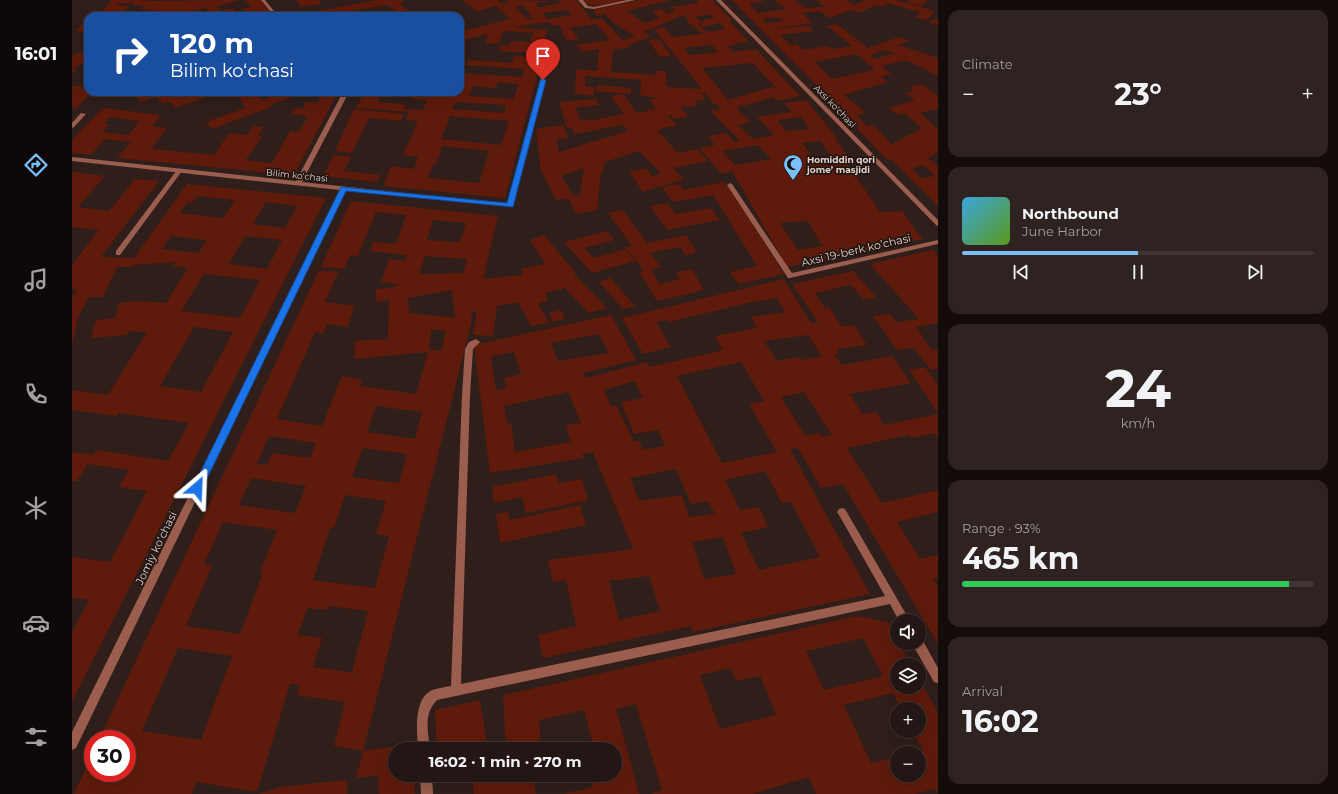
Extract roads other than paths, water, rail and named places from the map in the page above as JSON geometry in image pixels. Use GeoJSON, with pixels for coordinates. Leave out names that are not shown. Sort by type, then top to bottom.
{"type":"FeatureCollection","features":[{"type":"Feature","properties":{"kind":"street"},"geometry":{"type":"LineString","coordinates":[[263,0],[273,12]]}},
{"type":"Feature","properties":{"kind":"street"},"geometry":{"type":"LineString","coordinates":[[580,0],[587,7],[594,8],[634,0]]}},
{"type":"Feature","properties":{"kind":"street","name":"Axsi ko'chasi"},"geometry":{"type":"LineString","coordinates":[[718,0],[938,224]]}},
{"type":"Feature","properties":{"kind":"street","name":"Bilim koʻchasi"},"geometry":{"type":"LineString","coordinates":[[72,159],[510,206],[543,80]]}},
{"type":"Feature","properties":{"kind":"street"},"geometry":{"type":"LineString","coordinates":[[298,184],[344,96]]}},
{"type":"Feature","properties":{"kind":"street"},"geometry":{"type":"LineString","coordinates":[[72,126],[83,114]]}},
{"type":"Feature","properties":{"kind":"street"},"geometry":{"type":"LineString","coordinates":[[118,252],[178,171]]}},
{"type":"Feature","properties":{"kind":"street","name":"Аxsi 19-berk koʼchasi"},"geometry":{"type":"LineString","coordinates":[[730,185],[790,276],[938,242]]}},
{"type":"Feature","properties":{"kind":"street","name":"Jomiy koʻchasi"},"geometry":{"type":"LineString","coordinates":[[72,744],[344,188]]}},
{"type":"Feature","properties":{"kind":"street"},"geometry":{"type":"LineString","coordinates":[[456,690],[466,394],[469,349],[472,344],[476,342]]}},
{"type":"Feature","properties":{"kind":"street"},"geometry":{"type":"LineString","coordinates":[[842,512],[901,614]]}},
{"type":"Feature","properties":{"kind":"street"},"geometry":{"type":"LineString","coordinates":[[424,742],[422,715],[426,703],[434,695],[892,599]]}},
{"type":"Feature","properties":{"kind":"street"},"geometry":{"type":"LineString","coordinates":[[922,650],[938,678]]}},
{"type":"Feature","properties":{"kind":"street"},"geometry":{"type":"LineString","coordinates":[[426,782],[427,794]]}},
{"type":"Feature","properties":{"kind":"place","name":"Homiddin qori jome’ masjidi"},"geometry":{"type":"Point","coordinates":[793,181]}}]}
